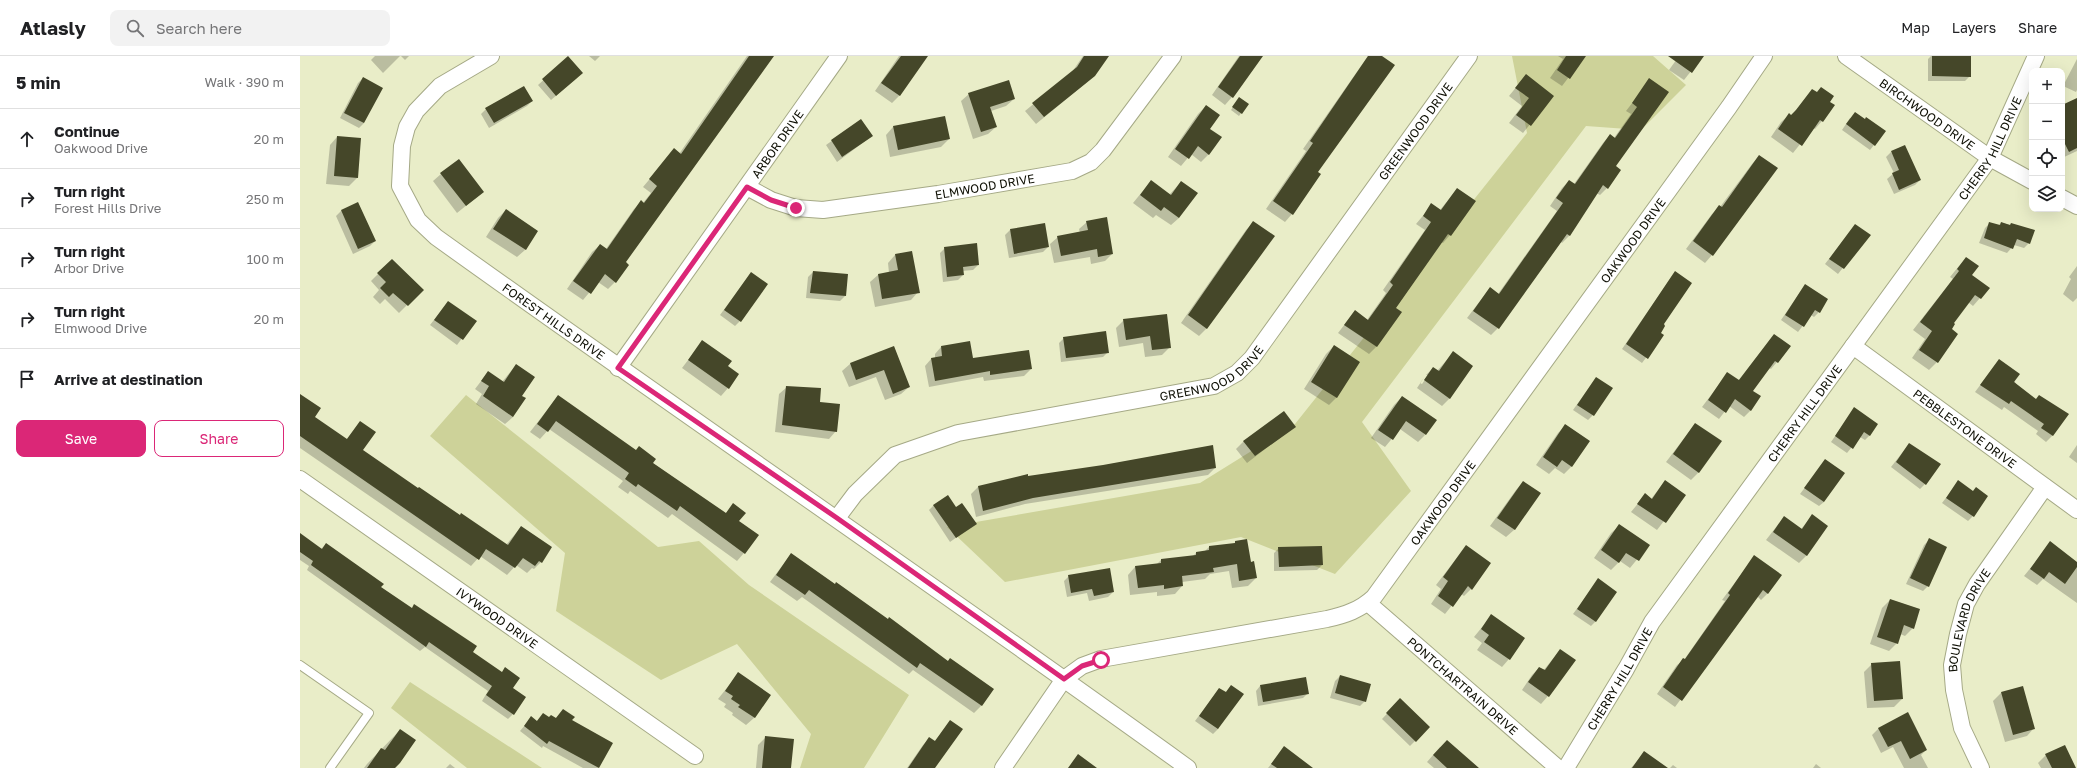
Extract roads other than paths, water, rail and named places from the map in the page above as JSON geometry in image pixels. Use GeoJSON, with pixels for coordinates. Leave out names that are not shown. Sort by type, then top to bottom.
{"type":"FeatureCollection","features":[{"type":"Feature","properties":{"kind":"street","name":"FOREST HILLS DRIVE"},"geometry":{"type":"LineString","coordinates":[[491,56],[440,86],[416,111],[407,127],[402,146],[400,186],[406,201],[418,220],[436,237],[618,368],[837,518],[1188,768]]}},
{"type":"Feature","properties":{"kind":"street","name":"ARBOR DRIVE"},"geometry":{"type":"LineString","coordinates":[[618,368],[839,56]]}},
{"type":"Feature","properties":{"kind":"street","name":"ELMWOOD DRIVE"},"geometry":{"type":"LineString","coordinates":[[747,187],[771,200],[796,208],[823,210],[938,194],[1072,171],[1091,162],[1104,150],[1173,56]]}},
{"type":"Feature","properties":{"kind":"street","name":"GREENWOOD DRIVE"},"geometry":{"type":"LineString","coordinates":[[837,518],[854,494],[895,455],[958,433],[1214,386],[1237,373],[1252,358],[1469,56]]}},
{"type":"Feature","properties":{"kind":"street","name":"OAKWOOD DRIVE"},"geometry":{"type":"LineString","coordinates":[[1003,768],[1064,679],[1082,666],[1101,660],[1327,619],[1344,615],[1368,603],[1720,120],[1764,56]]}},
{"type":"Feature","properties":{"kind":"street","name":"BIRCHWOOD DRIVE"},"geometry":{"type":"LineString","coordinates":[[1846,56],[1990,158],[2029,179]]}},
{"type":"Feature","properties":{"kind":"street","name":"CHERRY HILL DRIVE"},"geometry":{"type":"LineString","coordinates":[[1566,768],[1626,669],[1652,622],[1990,158],[2036,56]]}},
{"type":"Feature","properties":{"kind":"street"},"geometry":{"type":"LineString","coordinates":[[2065,200],[2077,206]]}},
{"type":"Feature","properties":{"kind":"street","name":"PEBBLESTONE DRIVE"},"geometry":{"type":"LineString","coordinates":[[1853,346],[2077,510]]}},
{"type":"Feature","properties":{"kind":"street","name":"IVYWOOD DRIVE"},"geometry":{"type":"LineString","coordinates":[[300,479],[695,756]]}},
{"type":"Feature","properties":{"kind":"street","name":"BOULEVARD DRIVE"},"geometry":{"type":"LineString","coordinates":[[1981,768],[1962,728],[1954,690],[1952,665],[1958,634],[1966,604],[1977,584],[2045,487]]}},
{"type":"Feature","properties":{"kind":"street","name":"PONTCHARTRAIN DRIVE"},"geometry":{"type":"LineString","coordinates":[[1368,603],[1558,768]]}},
{"type":"Feature","properties":{"kind":"lane"},"geometry":{"type":"LineString","coordinates":[[300,665],[369,713],[330,768]]}}]}
